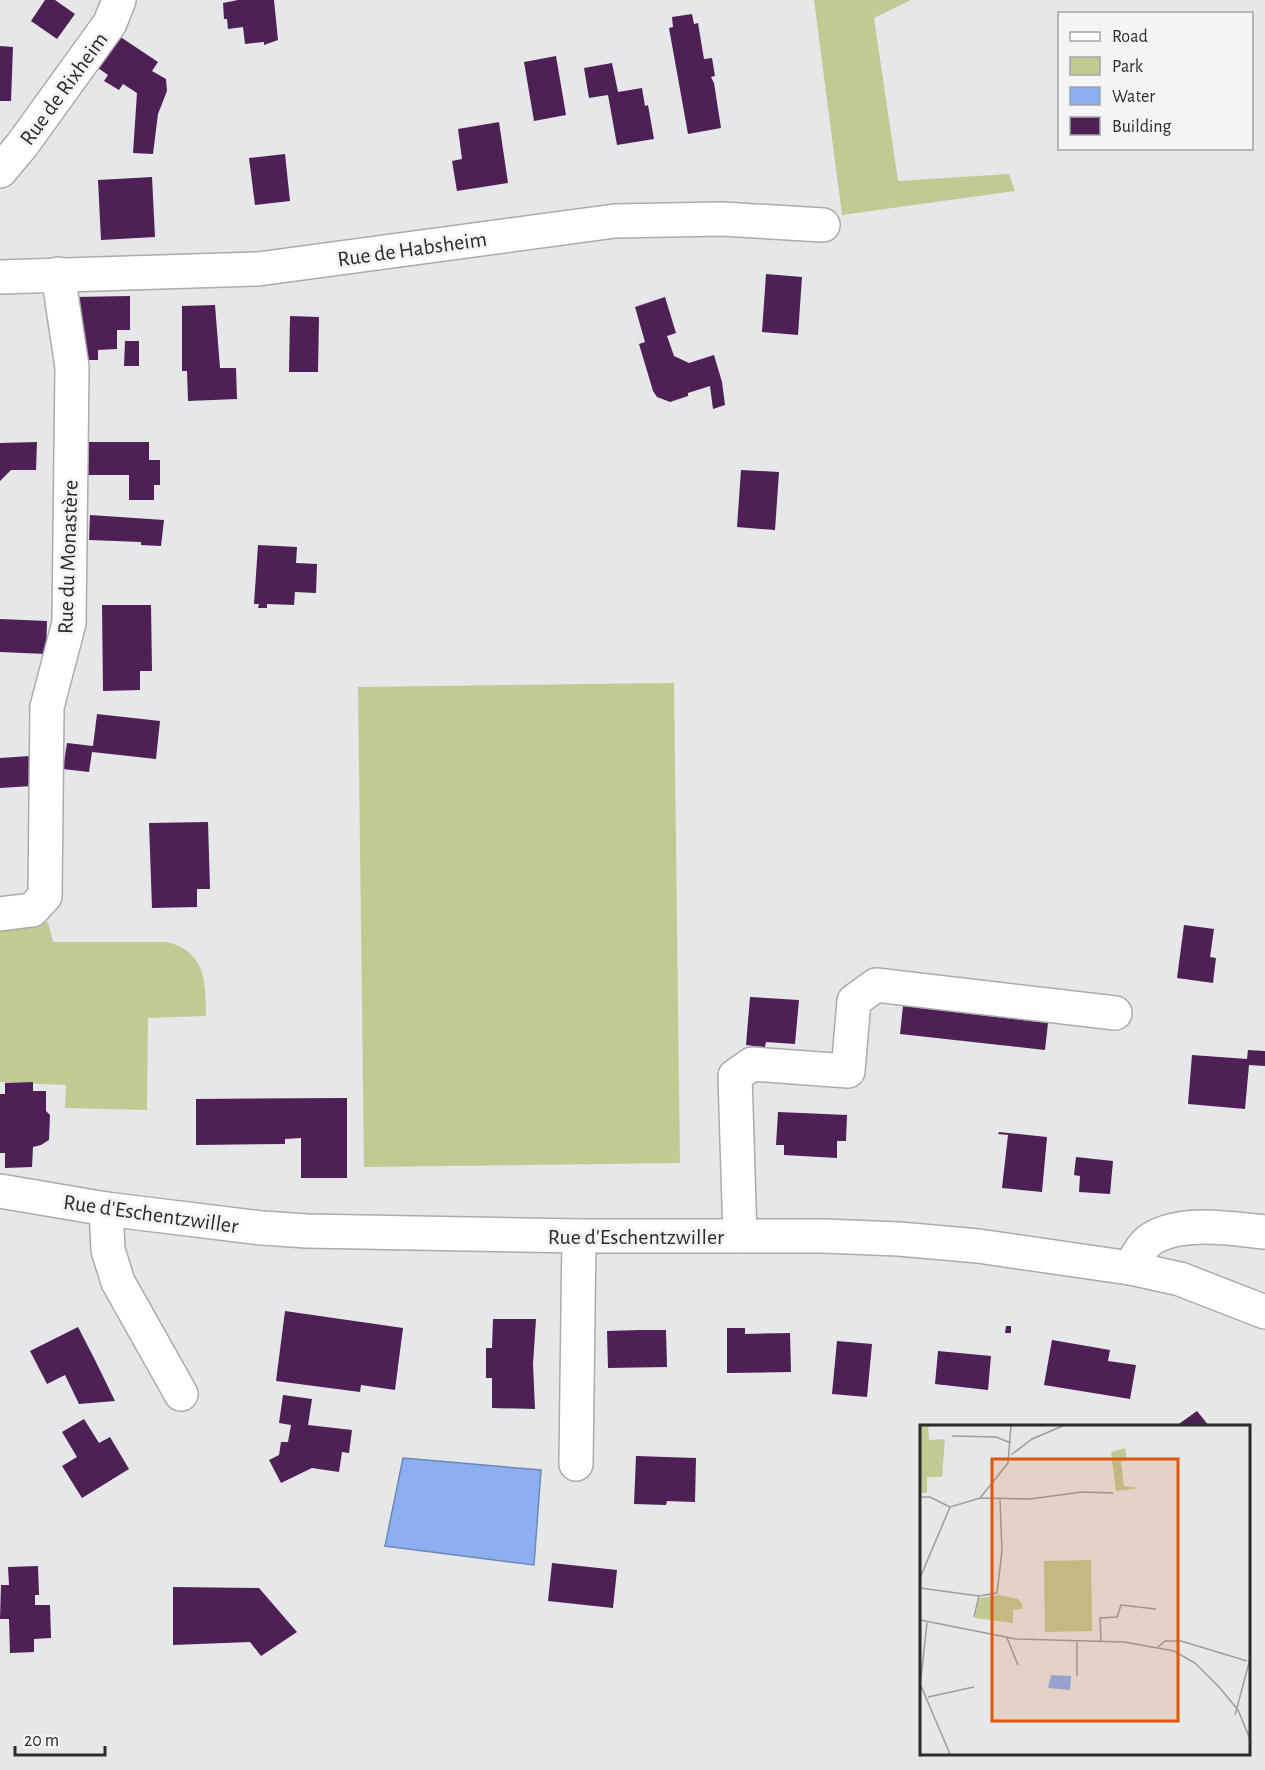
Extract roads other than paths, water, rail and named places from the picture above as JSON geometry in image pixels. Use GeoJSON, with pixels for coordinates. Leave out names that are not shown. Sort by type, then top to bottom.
{"type":"FeatureCollection","features":[{"type":"Feature","properties":{"kind":"street","name":"Rue de Rixheim"},"geometry":{"type":"LineString","coordinates":[[0,171],[22,145],[110,23],[119,0]]}},
{"type":"Feature","properties":{"kind":"street","name":"Rue de Habsheim"},"geometry":{"type":"LineString","coordinates":[[0,276],[258,269],[615,221],[722,219],[823,225]]}},
{"type":"Feature","properties":{"kind":"street","name":"Rue du Monastère"},"geometry":{"type":"LineString","coordinates":[[0,914],[32,910],[45,896],[47,707],[69,623],[72,367],[58,274]]}},
{"type":"Feature","properties":{"kind":"street"},"geometry":{"type":"LineString","coordinates":[[740,1236],[735,1076],[752,1064],[848,1071],[854,1001],[876,985],[1115,1013]]}},
{"type":"Feature","properties":{"kind":"street","name":"Rue d'Eschentzwiller"},"geometry":{"type":"LineString","coordinates":[[0,1191],[106,1209],[262,1228],[307,1231],[579,1236],[823,1236],[910,1240],[1048,1255],[1130,1268],[1180,1279],[1234,1298],[1265,1312]]}},
{"type":"Feature","properties":{"kind":"street"},"geometry":{"type":"LineString","coordinates":[[106,1209],[108,1250],[118,1282],[181,1394]]}},
{"type":"Feature","properties":{"kind":"street"},"geometry":{"type":"LineString","coordinates":[[1130,1268],[1144,1246],[1154,1237],[1173,1231],[1205,1227],[1265,1232]]}},
{"type":"Feature","properties":{"kind":"street"},"geometry":{"type":"LineString","coordinates":[[576,1464],[579,1236]]}},
{"type":"Feature","properties":{"kind":"water"},"geometry":{"type":"Polygon","coordinates":[[[403,1458],[541,1470],[534,1565],[385,1546],[403,1458]]]}}]}
